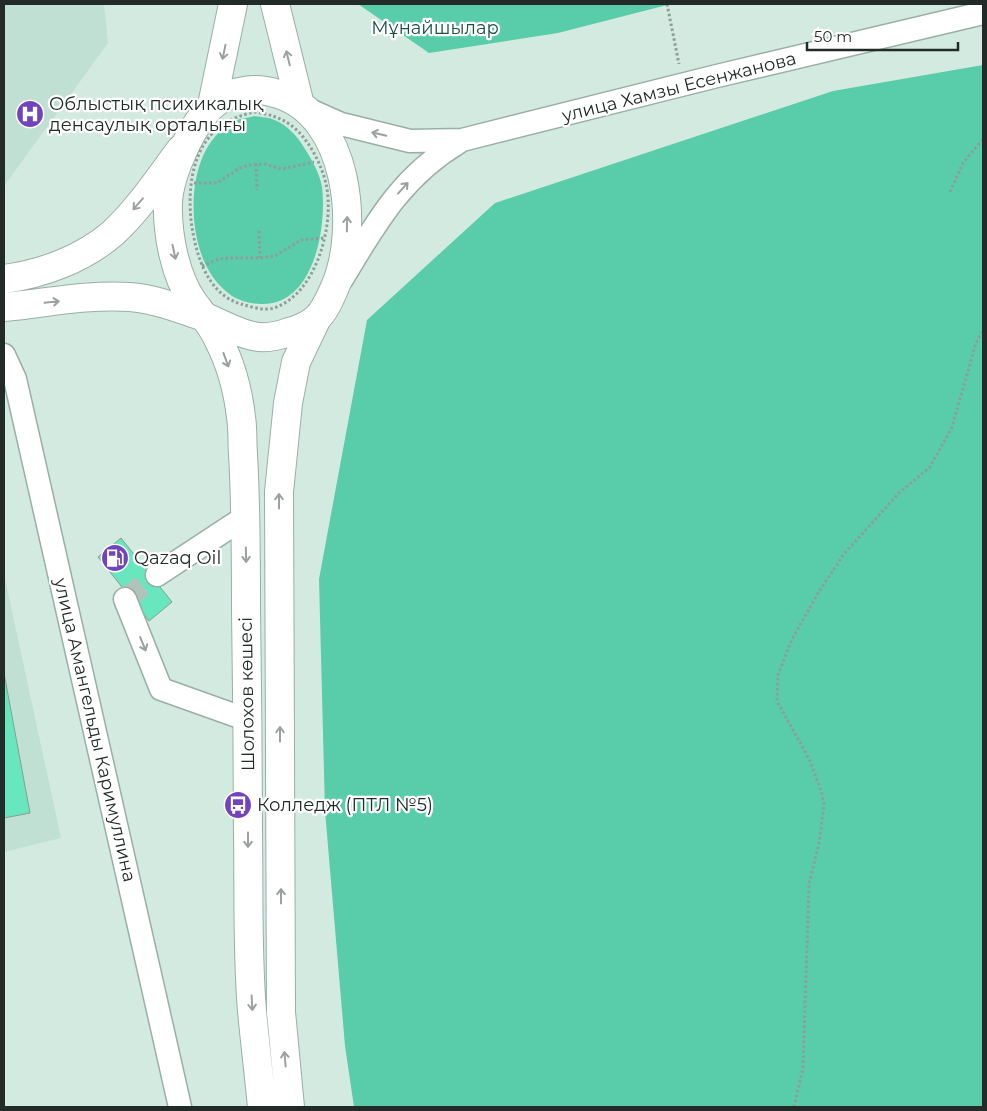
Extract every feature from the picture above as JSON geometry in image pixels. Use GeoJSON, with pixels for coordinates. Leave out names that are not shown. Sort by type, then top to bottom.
{"type":"FeatureCollection","features":[{"type":"Feature","properties":{"kind":"main road"},"geometry":{"type":"LineString","coordinates":[[4,279],[67,262],[112,233],[151,190],[212,105],[233,4]]}},
{"type":"Feature","properties":{"kind":"main road"},"geometry":{"type":"LineString","coordinates":[[275,4],[300,105]]}},
{"type":"Feature","properties":{"kind":"main road"},"geometry":{"type":"LineString","coordinates":[[212,105],[227,96],[242,91],[257,90],[281,95],[300,105]]}},
{"type":"Feature","properties":{"kind":"main road","name":"Шолохов көшесі"},"geometry":{"type":"LineString","coordinates":[[290,1107],[281,1012],[279,492],[288,403],[296,362],[342,271],[347,242],[347,209],[342,176],[332,144],[320,126],[300,105]]}},
{"type":"Feature","properties":{"kind":"main road","name":"Шолохов көшесі"},"geometry":{"type":"LineString","coordinates":[[189,138],[177,163],[170,184],[168,202],[169,226],[183,283],[192,300],[218,338],[231,374],[241,416],[245,517],[249,922],[252,1000],[262,1107]]}},
{"type":"Feature","properties":{"kind":"main road"},"geometry":{"type":"LineString","coordinates":[[4,307],[84,299],[130,297],[157,302],[205,317],[253,336],[277,337],[298,330],[323,310]]}},
{"type":"Feature","properties":{"kind":"street","name":"улица Хамзы Есенжанова"},"geometry":{"type":"LineString","coordinates":[[462,140],[983,13]]}},
{"type":"Feature","properties":{"kind":"street"},"geometry":{"type":"LineString","coordinates":[[300,105],[342,124],[410,141],[462,140]]}},
{"type":"Feature","properties":{"kind":"street"},"geometry":{"type":"LineString","coordinates":[[323,310],[371,230],[392,200],[417,172],[438,154],[462,140]]}},
{"type":"Feature","properties":{"kind":"street","name":"улица Амангельды Каримуллина"},"geometry":{"type":"LineString","coordinates":[[4,355],[15,379],[180,1107]]}},
{"type":"Feature","properties":{"kind":"street"},"geometry":{"type":"LineString","coordinates":[[157,575],[245,517]]}},
{"type":"Feature","properties":{"kind":"street"},"geometry":{"type":"LineString","coordinates":[[125,599],[161,689],[248,720]]}},
{"type":"Feature","properties":{"kind":"path"},"geometry":{"type":"LineString","coordinates":[[667,4],[685,85]]}},
{"type":"Feature","properties":{"kind":"path"},"geometry":{"type":"LineString","coordinates":[[254,112],[274,115],[293,126],[317,161],[326,184],[328,208],[320,256],[307,280],[296,294],[273,308],[254,308],[235,302],[216,289],[202,266],[193,234],[189,209],[192,183],[198,159],[211,135],[234,118],[254,112]]}},
{"type":"Feature","properties":{"kind":"path"},"geometry":{"type":"LineString","coordinates":[[950,192],[963,163],[983,139]]}},
{"type":"Feature","properties":{"kind":"path"},"geometry":{"type":"LineString","coordinates":[[192,183],[217,183],[240,168],[256,164],[282,168],[317,161]]}},
{"type":"Feature","properties":{"kind":"path"},"geometry":{"type":"LineString","coordinates":[[256,164],[257,190]]}},
{"type":"Feature","properties":{"kind":"path"},"geometry":{"type":"LineString","coordinates":[[259,230],[260,258]]}},
{"type":"Feature","properties":{"kind":"path"},"geometry":{"type":"LineString","coordinates":[[202,266],[219,259],[275,256],[301,240],[324,238]]}},
{"type":"Feature","properties":{"kind":"path"},"geometry":{"type":"LineString","coordinates":[[794,1107],[803,1068],[809,884],[819,843],[824,804],[810,761],[777,701],[778,675],[792,639],[820,590],[844,554],[899,493],[930,467],[952,427],[974,351],[983,330]]}},
{"type":"Feature","properties":{"kind":"shaded area","name":"Облыстық психикалық денсаулық орталығы"},"geometry":{"type":"Polygon","coordinates":[[[4,4],[104,4],[108,43],[4,186],[4,4]]]}},
{"type":"Feature","properties":{"kind":"shaded area"},"geometry":{"type":"Polygon","coordinates":[[[4,574],[61,838],[4,852],[4,574]]]}},
{"type":"Feature","properties":{"kind":"green space","name":"Мұнайшылар"},"geometry":{"type":"Polygon","coordinates":[[[358,4],[671,4],[558,33],[429,53],[358,4]]]}},
{"type":"Feature","properties":{"kind":"green space"},"geometry":{"type":"Polygon","coordinates":[[[983,65],[983,1107],[354,1107],[345,1046],[325,811],[319,579],[367,320],[495,203],[833,91],[983,65]]]}},
{"type":"Feature","properties":{"kind":"green space"},"geometry":{"type":"Polygon","coordinates":[[[254,116],[277,121],[292,131],[313,162],[322,187],[323,204],[319,242],[305,278],[294,292],[279,301],[261,304],[246,302],[232,296],[211,275],[199,248],[194,213],[195,182],[204,153],[212,140],[222,129],[235,121],[254,116]]]}},
{"type":"Feature","properties":{"kind":"building"},"geometry":{"type":"Polygon","coordinates":[[[121,538],[172,602],[149,621],[98,557],[121,538]]]}},
{"type":"Feature","properties":{"kind":"building"},"geometry":{"type":"Polygon","coordinates":[[[4,673],[30,813],[4,818],[4,673]]]}},
{"type":"Feature","properties":{"kind":"tunnel"},"geometry":{"type":"LineString","coordinates":[[125,599],[157,575]]}},
{"type":"Feature","properties":{"kind":"place","name":"Облыстық психикалық денсаулық орталығы"},"geometry":{"type":"Point","coordinates":[30,114]}},
{"type":"Feature","properties":{"kind":"place","name":"Qazaq Oil"},"geometry":{"type":"Point","coordinates":[115,558]}},
{"type":"Feature","properties":{"kind":"place","name":"Колледж (ПТЛ №5)"},"geometry":{"type":"Point","coordinates":[238,805]}}]}
